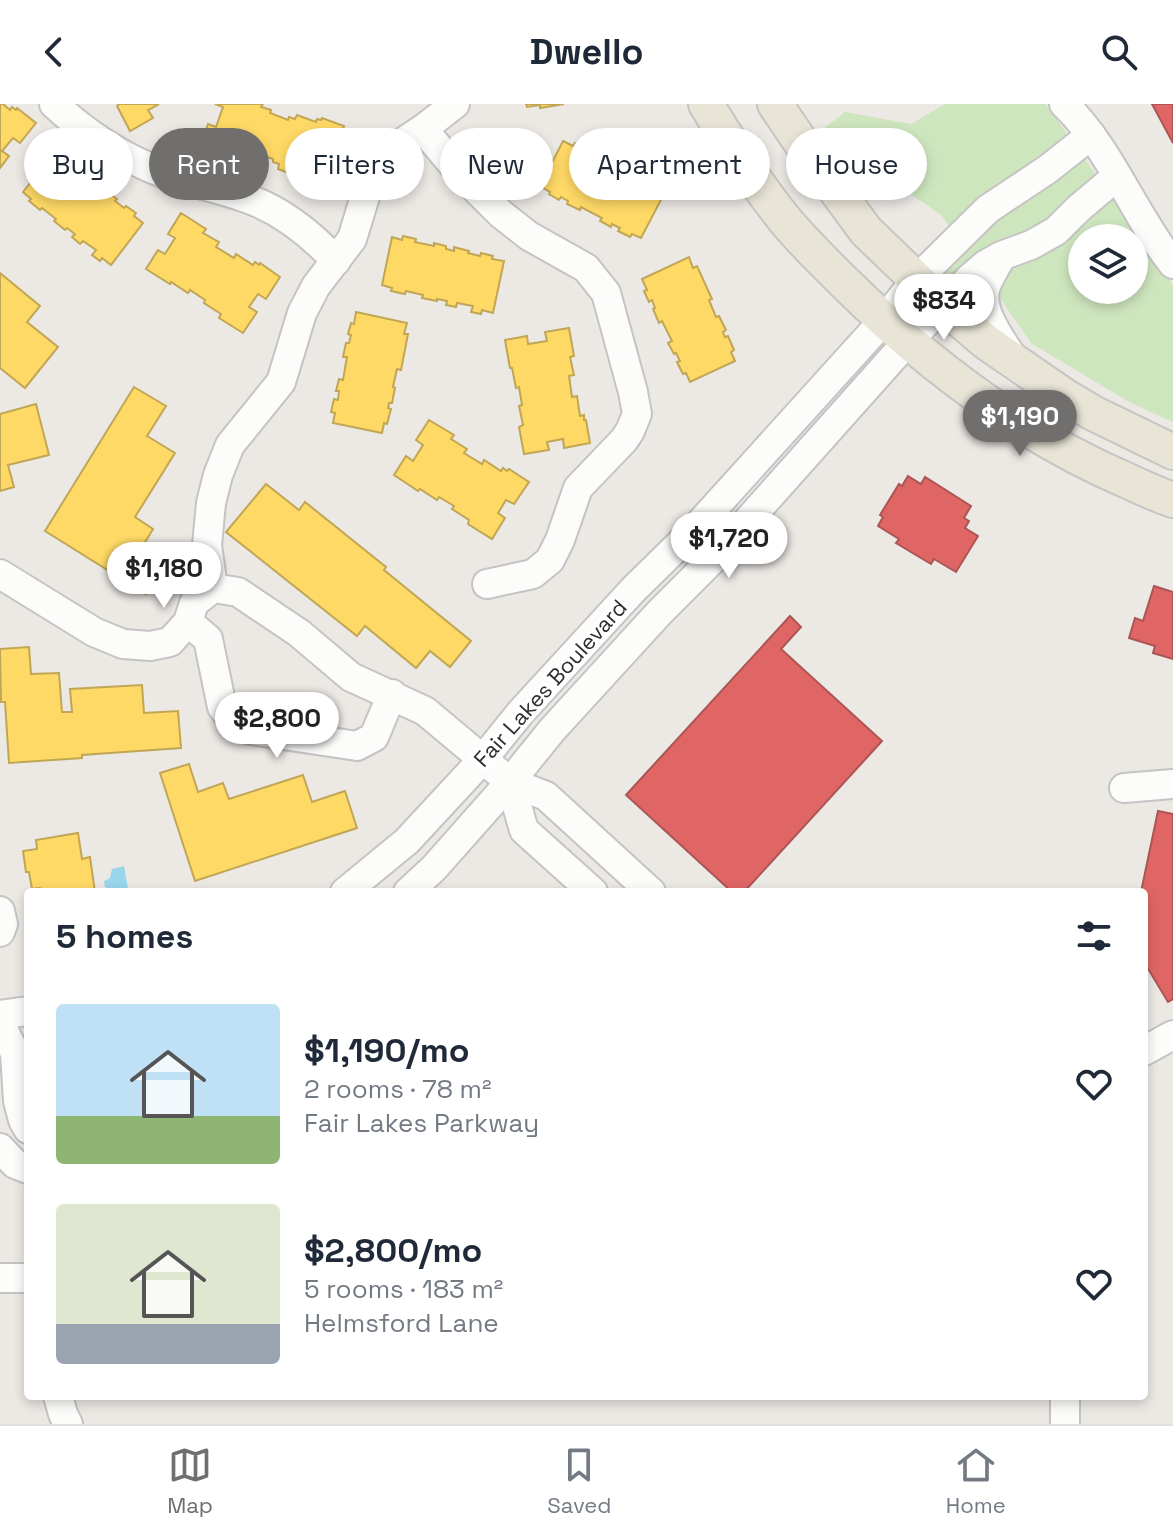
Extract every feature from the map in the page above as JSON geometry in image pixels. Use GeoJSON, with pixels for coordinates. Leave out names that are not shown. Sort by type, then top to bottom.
{"type":"FeatureCollection","features":[{"type":"Feature","properties":{"kind":"main road"},"geometry":{"type":"LineString","coordinates":[[706,104],[786,221],[895,331],[978,397],[1036,434],[1104,471],[1173,500]]}},
{"type":"Feature","properties":{"kind":"main road"},"geometry":{"type":"LineString","coordinates":[[775,104],[866,231],[944,306],[986,342],[1093,413],[1173,452]]}},
{"type":"Feature","properties":{"kind":"street"},"geometry":{"type":"LineString","coordinates":[[54,104],[100,141],[131,158],[162,172],[248,199],[285,217],[318,242],[336,261]]}},
{"type":"Feature","properties":{"kind":"street"},"geometry":{"type":"LineString","coordinates":[[424,128],[455,104]]}},
{"type":"Feature","properties":{"kind":"street"},"geometry":{"type":"LineString","coordinates":[[1064,104],[1091,135],[1173,264]]}},
{"type":"Feature","properties":{"kind":"street"},"geometry":{"type":"LineString","coordinates":[[424,130],[459,172],[501,214],[529,236],[586,268],[606,293],[637,414],[624,440],[578,488],[550,560],[533,574],[487,584]]}},
{"type":"Feature","properties":{"kind":"street","name":"Fair Lakes Boulevard"},"geometry":{"type":"LineString","coordinates":[[412,888],[434,868],[552,730],[659,613],[718,554],[895,331],[916,280],[988,209],[1048,169],[1091,135]]}},
{"type":"Feature","properties":{"kind":"street","name":"Fair Lakes Boulevard"},"geometry":{"type":"LineString","coordinates":[[350,888],[407,841],[633,590],[895,331],[944,306],[985,265],[1056,231],[1117,176]]}},
{"type":"Feature","properties":{"kind":"street"},"geometry":{"type":"LineString","coordinates":[[213,588],[207,545],[211,503],[218,475],[238,435],[281,382],[302,313],[316,286],[352,239],[364,200]]}},
{"type":"Feature","properties":{"kind":"street"},"geometry":{"type":"LineString","coordinates":[[1001,256],[985,289],[985,304],[993,326],[1017,364]]}},
{"type":"Feature","properties":{"kind":"street"},"geometry":{"type":"LineString","coordinates":[[0,574],[94,632],[123,644],[150,646],[170,642],[188,622],[194,603],[213,588],[238,592],[299,633],[351,677],[425,711],[510,782],[546,796],[647,888]]}},
{"type":"Feature","properties":{"kind":"street"},"geometry":{"type":"LineString","coordinates":[[188,622],[208,639],[222,707],[236,724],[251,730],[357,746],[374,737],[392,694]]}},
{"type":"Feature","properties":{"kind":"street"},"geometry":{"type":"LineString","coordinates":[[510,782],[524,830],[589,888]]}},
{"type":"Feature","properties":{"kind":"street"},"geometry":{"type":"LineString","coordinates":[[1124,788],[1173,784]]}},
{"type":"Feature","properties":{"kind":"street"},"geometry":{"type":"LineString","coordinates":[[0,911],[3,924],[0,932]]}},
{"type":"Feature","properties":{"kind":"street"},"geometry":{"type":"LineString","coordinates":[[0,1015],[24,1012]]}},
{"type":"Feature","properties":{"kind":"street"},"geometry":{"type":"LineString","coordinates":[[0,1023],[14,1053],[18,1101],[24,1122]]}},
{"type":"Feature","properties":{"kind":"street"},"geometry":{"type":"LineString","coordinates":[[1148,1049],[1173,1035]]}},
{"type":"Feature","properties":{"kind":"street"},"geometry":{"type":"LineString","coordinates":[[0,1148],[15,1164],[24,1167]]}},
{"type":"Feature","properties":{"kind":"street"},"geometry":{"type":"LineString","coordinates":[[0,1278],[24,1278]]}},
{"type":"Feature","properties":{"kind":"street"},"geometry":{"type":"LineString","coordinates":[[59,1400],[68,1424]]}},
{"type":"Feature","properties":{"kind":"street"},"geometry":{"type":"LineString","coordinates":[[1065,1400],[1065,1424]]}},
{"type":"Feature","properties":{"kind":"green space"},"geometry":{"type":"Polygon","coordinates":[[[945,104],[1046,104],[1130,224],[1068,224],[1068,304],[1148,304],[1148,249],[1173,285],[1173,422],[1131,403],[1032,344],[973,260],[955,278],[944,278],[942,274],[963,246],[941,215],[919,200],[927,200],[927,128],[824,128],[845,112],[911,124],[945,104]]]}},
{"type":"Feature","properties":{"kind":"water"},"geometry":{"type":"Polygon","coordinates":[[[124,866],[128,888],[105,887],[104,881],[110,878],[112,869],[124,866]]]}},
{"type":"Feature","properties":{"kind":"building: Homes"},"geometry":{"type":"Polygon","coordinates":[[[0,104],[3,104],[10,110],[17,108],[36,123],[32,128],[24,128],[24,138],[20,143],[13,138],[2,151],[9,156],[0,168],[0,104]]]}},
{"type":"Feature","properties":{"kind":"building: Homes"},"geometry":{"type":"Polygon","coordinates":[[[159,104],[148,110],[153,118],[133,129],[128,128],[117,106],[159,104]]]}},
{"type":"Feature","properties":{"kind":"building: Homes"},"geometry":{"type":"Polygon","coordinates":[[[215,104],[263,104],[261,107],[271,110],[270,113],[288,120],[289,117],[295,119],[297,115],[316,122],[322,118],[344,126],[285,128],[285,172],[278,169],[279,164],[269,158],[269,128],[207,128],[208,124],[216,127],[223,107],[215,104]]]}},
{"type":"Feature","properties":{"kind":"building: Homes"},"geometry":{"type":"Polygon","coordinates":[[[526,104],[564,104],[540,108],[540,105],[527,107],[526,104]]]}},
{"type":"Feature","properties":{"kind":"building: Homes"},"geometry":{"type":"Polygon","coordinates":[[[563,141],[569,144],[569,200],[661,200],[641,238],[632,234],[630,237],[618,231],[620,228],[600,221],[602,218],[581,207],[580,210],[567,204],[568,201],[561,197],[559,200],[553,196],[553,161],[563,141]]]}},
{"type":"Feature","properties":{"kind":"building: Homes"},"geometry":{"type":"Polygon","coordinates":[[[116,200],[136,213],[134,216],[143,223],[111,265],[92,255],[96,250],[83,241],[80,244],[72,237],[75,234],[67,228],[65,230],[54,221],[56,219],[29,201],[116,200]]]}},
{"type":"Feature","properties":{"kind":"building: Homes"},"geometry":{"type":"Polygon","coordinates":[[[181,213],[206,229],[203,233],[219,242],[216,247],[234,258],[236,254],[253,265],[260,263],[280,277],[266,299],[258,294],[249,307],[257,312],[243,333],[219,318],[221,314],[190,290],[188,293],[146,269],[158,250],[165,254],[175,238],[168,234],[181,213]]]}},
{"type":"Feature","properties":{"kind":"building: Homes"},"geometry":{"type":"Polygon","coordinates":[[[403,236],[416,239],[415,242],[434,246],[434,243],[454,251],[454,247],[504,261],[493,313],[482,310],[481,314],[471,312],[473,306],[457,303],[456,307],[446,305],[447,301],[422,298],[423,295],[406,291],[405,294],[391,291],[392,288],[382,285],[392,237],[402,240],[403,236]]]}},
{"type":"Feature","properties":{"kind":"building: Homes"},"geometry":{"type":"Polygon","coordinates":[[[689,257],[693,268],[697,266],[712,299],[709,300],[716,317],[719,316],[726,330],[723,332],[734,350],[731,352],[735,361],[690,382],[668,343],[672,341],[662,321],[659,323],[652,300],[649,302],[644,291],[647,290],[642,279],[689,257]]]}},
{"type":"Feature","properties":{"kind":"building: Homes"},"geometry":{"type":"Polygon","coordinates":[[[0,273],[40,306],[27,322],[58,347],[25,388],[0,368],[0,273]]]}},
{"type":"Feature","properties":{"kind":"building: Homes"},"geometry":{"type":"Polygon","coordinates":[[[356,312],[407,323],[401,370],[397,369],[392,403],[388,408],[391,409],[382,433],[333,423],[335,413],[331,412],[334,399],[338,400],[339,391],[336,391],[339,379],[343,380],[347,357],[343,357],[356,312]]]}},
{"type":"Feature","properties":{"kind":"building: Homes"},"geometry":{"type":"Polygon","coordinates":[[[569,328],[574,356],[570,357],[574,375],[569,376],[572,397],[577,396],[580,416],[584,415],[586,420],[590,443],[564,448],[563,439],[547,442],[549,450],[524,454],[519,427],[523,425],[519,387],[516,388],[510,368],[505,340],[527,336],[528,344],[547,341],[545,332],[569,328]]]}},
{"type":"Feature","properties":{"kind":"building: Homes"},"geometry":{"type":"Polygon","coordinates":[[[134,387],[166,406],[147,436],[175,453],[135,517],[153,529],[138,554],[161,568],[146,594],[45,531],[134,387]]]}},
{"type":"Feature","properties":{"kind":"building: Homes"},"geometry":{"type":"Polygon","coordinates":[[[36,404],[49,455],[8,465],[14,487],[0,491],[0,414],[36,404]]]}},
{"type":"Feature","properties":{"kind":"building: Homes"},"geometry":{"type":"Polygon","coordinates":[[[429,420],[454,435],[451,439],[467,449],[464,453],[482,464],[484,460],[501,471],[503,468],[509,469],[529,482],[514,504],[506,500],[498,513],[505,518],[492,539],[468,524],[469,520],[452,509],[454,506],[420,489],[418,491],[394,475],[406,456],[413,461],[423,445],[416,440],[429,420]]]}},
{"type":"Feature","properties":{"kind":"building: Homes"},"geometry":{"type":"Polygon","coordinates":[[[266,484],[299,510],[305,502],[471,641],[450,667],[430,651],[416,668],[365,626],[357,636],[226,532],[266,484]]]}},
{"type":"Feature","properties":{"kind":"building: Homes"},"geometry":{"type":"Polygon","coordinates":[[[29,647],[31,674],[59,673],[62,712],[72,712],[70,689],[142,685],[144,713],[178,711],[181,748],[9,763],[5,702],[1,702],[0,649],[29,647]]]}},
{"type":"Feature","properties":{"kind":"building: Homes"},"geometry":{"type":"Polygon","coordinates":[[[189,764],[198,792],[223,783],[229,799],[303,775],[312,802],[345,791],[357,828],[195,881],[160,773],[189,764]]]}},
{"type":"Feature","properties":{"kind":"building: Homes"},"geometry":{"type":"Polygon","coordinates":[[[78,833],[82,859],[90,857],[94,888],[32,888],[23,851],[37,849],[36,840],[78,833]]]}},
{"type":"Feature","properties":{"kind":"building: Shops"},"geometry":{"type":"Polygon","coordinates":[[[1152,104],[1173,104],[1173,143],[1152,104]]]}},
{"type":"Feature","properties":{"kind":"building: Shops"},"geometry":{"type":"Polygon","coordinates":[[[908,476],[921,484],[925,477],[971,506],[964,518],[969,521],[965,528],[978,536],[956,572],[934,559],[931,564],[896,543],[899,539],[878,526],[883,517],[880,515],[899,484],[902,486],[908,476]]]}},
{"type":"Feature","properties":{"kind":"building: Shops"},"geometry":{"type":"Polygon","coordinates":[[[1154,586],[1173,592],[1173,659],[1153,653],[1155,646],[1129,638],[1135,618],[1143,621],[1154,586]]]}},
{"type":"Feature","properties":{"kind":"building: Shops"},"geometry":{"type":"Polygon","coordinates":[[[790,616],[801,627],[781,649],[882,741],[748,888],[728,888],[626,795],[790,616]]]}},
{"type":"Feature","properties":{"kind":"building: Shops"},"geometry":{"type":"Polygon","coordinates":[[[1158,811],[1173,814],[1173,999],[1168,1002],[1148,969],[1148,888],[1142,888],[1158,811]]]}}]}
